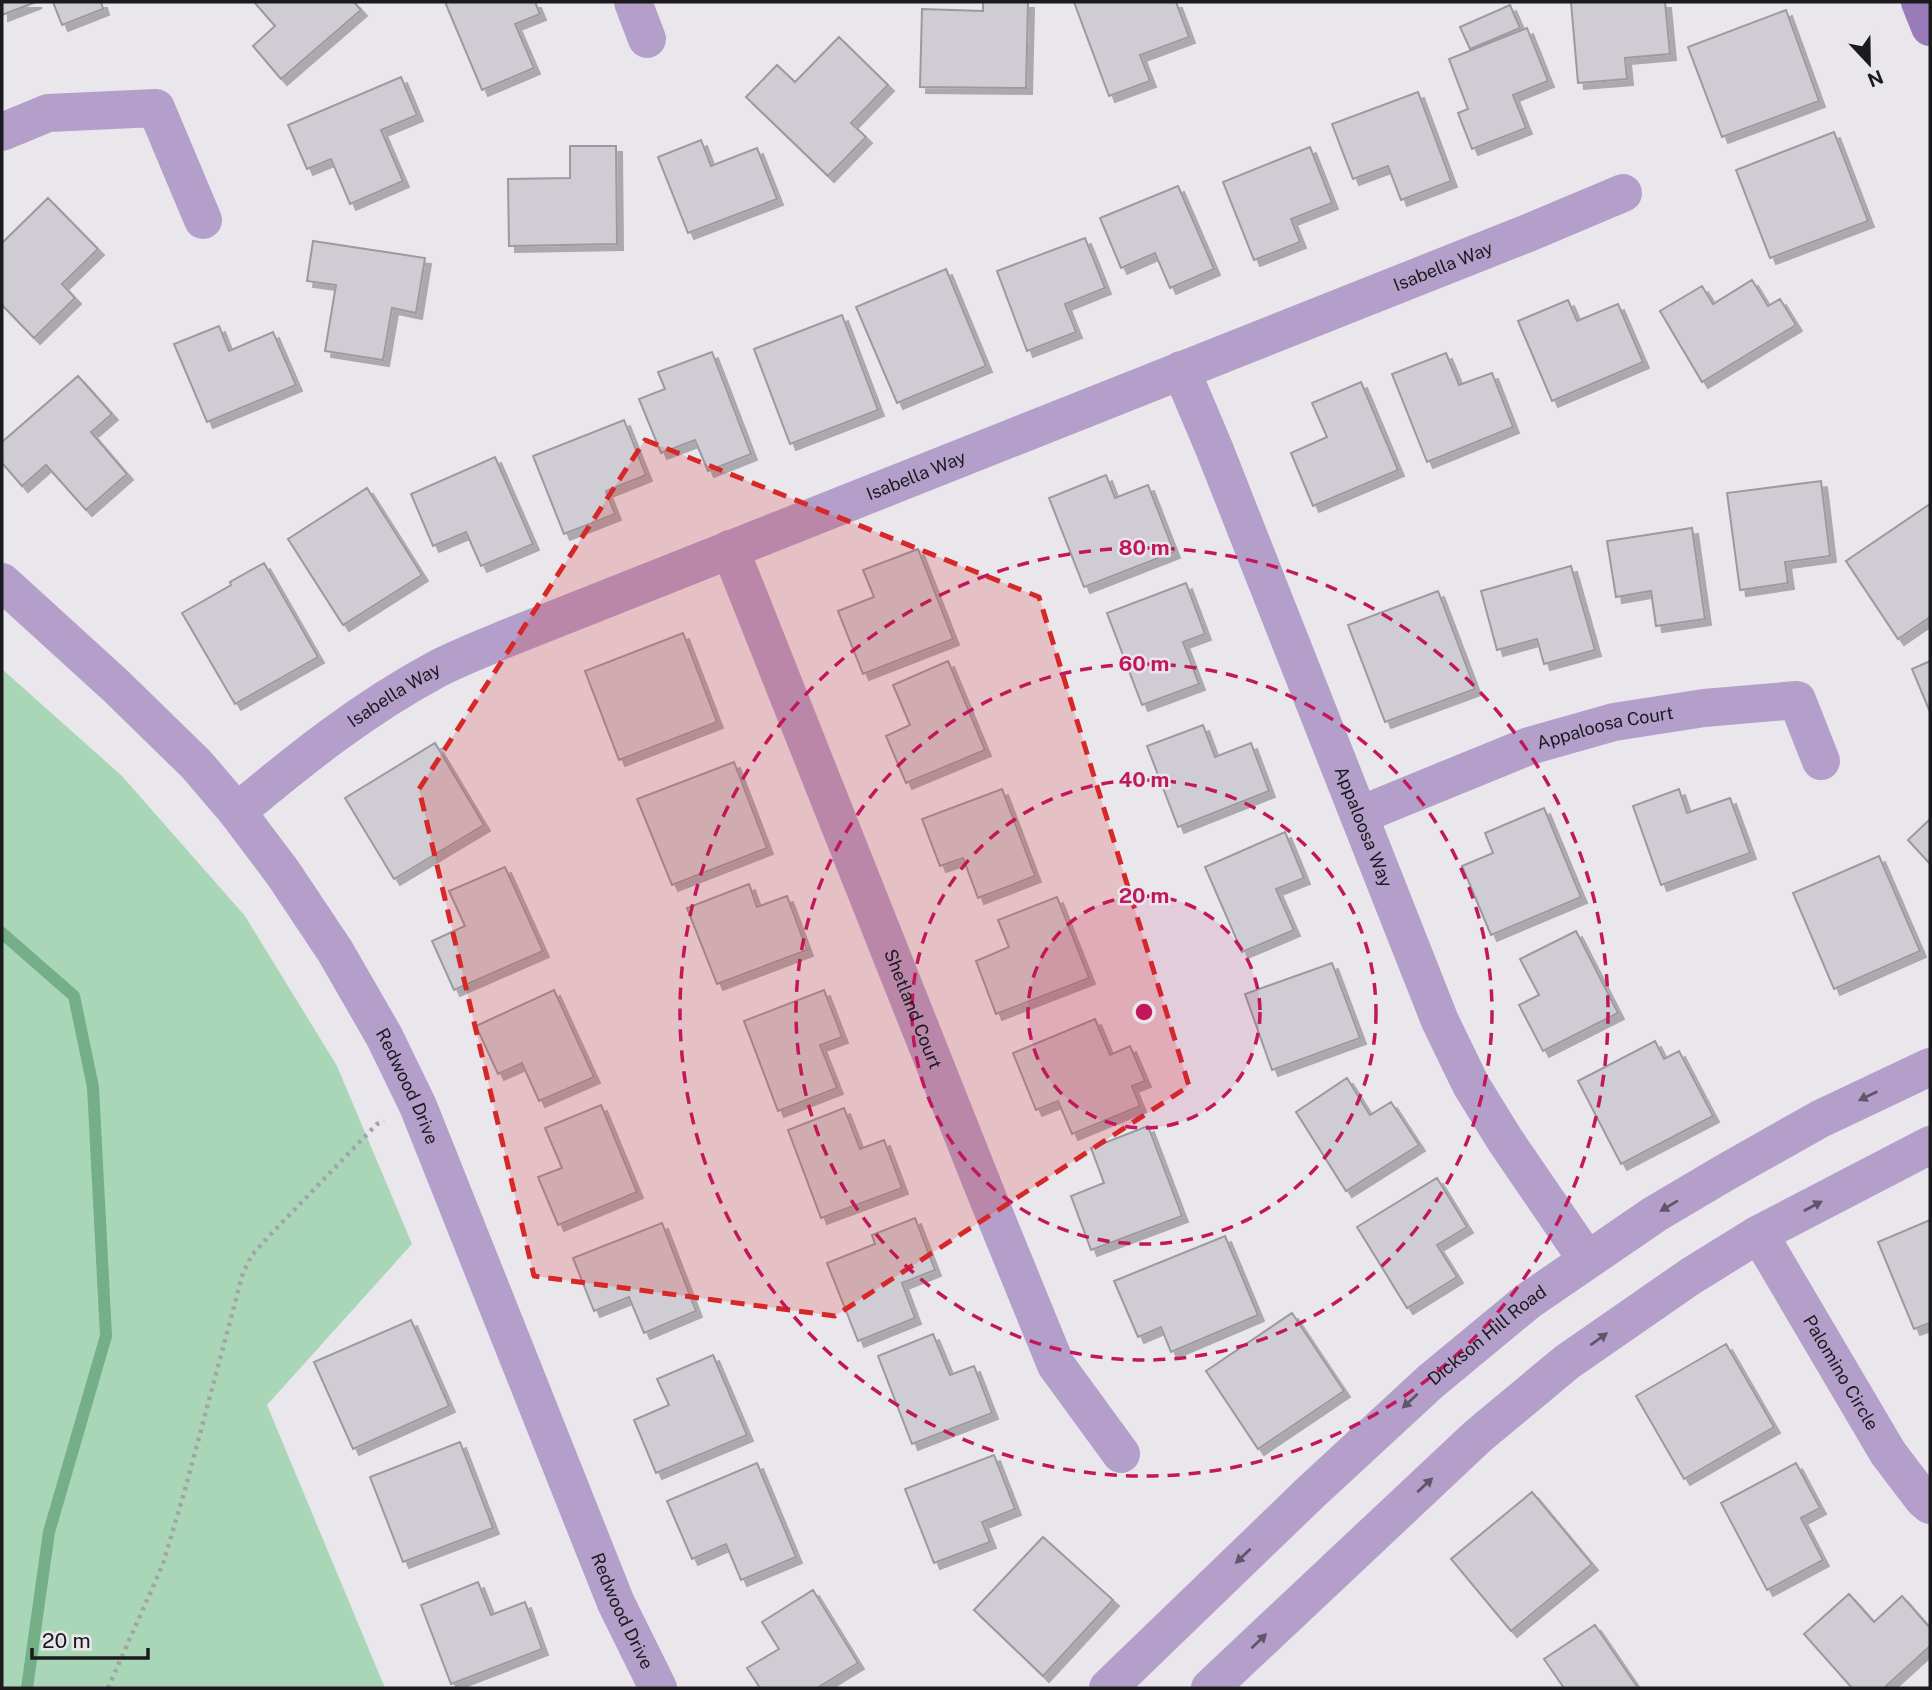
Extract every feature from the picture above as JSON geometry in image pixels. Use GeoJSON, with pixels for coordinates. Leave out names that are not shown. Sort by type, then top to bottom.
{"type":"FeatureCollection","features":[{"type":"Feature","properties":{"kind":"main road"},"geometry":{"type":"LineString","coordinates":[[1920,2],[1930,27]]}},
{"type":"Feature","properties":{"kind":"street"},"geometry":{"type":"LineString","coordinates":[[633,2],[648,39]]}},
{"type":"Feature","properties":{"kind":"street"},"geometry":{"type":"LineString","coordinates":[[2,132],[48,113],[156,108],[202,220]]}},
{"type":"Feature","properties":{"kind":"street","name":"Isabella Way"},"geometry":{"type":"LineString","coordinates":[[237,812],[284,771],[355,718],[437,669],[505,639],[1623,193]]}},
{"type":"Feature","properties":{"kind":"street","name":"Appaloosa Way"},"geometry":{"type":"LineString","coordinates":[[1181,370],[1214,447],[1440,1021],[1471,1085],[1587,1260]]}},
{"type":"Feature","properties":{"kind":"street","name":"Shetland Court"},"geometry":{"type":"LineString","coordinates":[[730,549],[1056,1365],[1121,1454]]}},
{"type":"Feature","properties":{"kind":"street","name":"Redwood Drive"},"geometry":{"type":"LineString","coordinates":[[2,582],[186,754],[237,812],[283,873],[335,951],[384,1036],[418,1106],[616,1603],[658,1688]]}},
{"type":"Feature","properties":{"kind":"street","name":"Appaloosa Court"},"geometry":{"type":"LineString","coordinates":[[1360,815],[1529,746],[1614,722],[1704,708],[1797,701],[1821,761]]}},
{"type":"Feature","properties":{"kind":"street","name":"Dickson Hill Road"},"geometry":{"type":"LineString","coordinates":[[1108,1688],[1300,1502],[1430,1382],[1528,1301],[1655,1214],[1738,1165],[1820,1119],[1930,1067]]}},
{"type":"Feature","properties":{"kind":"street"},"geometry":{"type":"LineString","coordinates":[[1210,1688],[1478,1436],[1567,1362],[1680,1283],[1759,1234],[1930,1145]]}},
{"type":"Feature","properties":{"kind":"street","name":"Palomino Circle"},"geometry":{"type":"LineString","coordinates":[[1759,1234],[1888,1453],[1930,1505]]}},
{"type":"Feature","properties":{"kind":"path"},"geometry":{"type":"LineString","coordinates":[[108,1688],[163,1564],[231,1314],[243,1273],[252,1255],[377,1124],[418,1106]]}},
{"type":"Feature","properties":{"kind":"highlighted area"},"geometry":{"type":"Polygon","coordinates":[[[645,440],[1039,597],[1189,1086],[835,1316],[534,1276],[419,789],[645,440]]]}},
{"type":"Feature","properties":{"kind":"green space"},"geometry":{"type":"Polygon","coordinates":[[[2,669],[122,776],[245,916],[337,1066],[412,1244],[267,1405],[385,1688],[2,1688],[2,669]]]}},
{"type":"Feature","properties":{"kind":"building"},"geometry":{"type":"Polygon","coordinates":[[[2,2],[36,2],[2,15],[2,2]]]}},
{"type":"Feature","properties":{"kind":"building"},"geometry":{"type":"Polygon","coordinates":[[[53,2],[101,2],[103,9],[62,25],[53,2]]]}},
{"type":"Feature","properties":{"kind":"building"},"geometry":{"type":"Polygon","coordinates":[[[254,2],[354,2],[361,10],[281,79],[253,46],[275,26],[254,2]]]}},
{"type":"Feature","properties":{"kind":"building"},"geometry":{"type":"Polygon","coordinates":[[[445,2],[535,2],[540,14],[515,24],[534,68],[482,90],[445,2]]]}},
{"type":"Feature","properties":{"kind":"building"},"geometry":{"type":"Polygon","coordinates":[[[983,2],[1028,2],[1026,88],[920,87],[922,9],[983,11],[983,2]]]}},
{"type":"Feature","properties":{"kind":"building"},"geometry":{"type":"Polygon","coordinates":[[[1074,2],[1176,2],[1189,37],[1140,55],[1150,81],[1109,96],[1074,2]]]}},
{"type":"Feature","properties":{"kind":"building"},"geometry":{"type":"Polygon","coordinates":[[[1571,2],[1665,2],[1670,54],[1625,58],[1627,79],[1578,83],[1571,2]]]}},
{"type":"Feature","properties":{"kind":"building"},"geometry":{"type":"Polygon","coordinates":[[[1510,5],[1520,28],[1470,49],[1460,27],[1510,5]]]}},
{"type":"Feature","properties":{"kind":"building"},"geometry":{"type":"Polygon","coordinates":[[[1786,10],[1819,101],[1722,137],[1688,47],[1786,10]]]}},
{"type":"Feature","properties":{"kind":"building"},"geometry":{"type":"Polygon","coordinates":[[[1527,28],[1548,81],[1513,95],[1526,128],[1472,149],[1458,113],[1468,109],[1449,59],[1527,28]]]}},
{"type":"Feature","properties":{"kind":"building"},"geometry":{"type":"Polygon","coordinates":[[[839,37],[888,85],[851,123],[866,137],[828,176],[746,97],[777,65],[795,82],[839,37]]]}},
{"type":"Feature","properties":{"kind":"building"},"geometry":{"type":"Polygon","coordinates":[[[401,77],[417,115],[381,130],[403,181],[350,204],[331,159],[307,169],[288,125],[401,77]]]}},
{"type":"Feature","properties":{"kind":"building"},"geometry":{"type":"Polygon","coordinates":[[[1418,92],[1451,181],[1401,200],[1388,166],[1353,179],[1332,124],[1418,92]]]}},
{"type":"Feature","properties":{"kind":"building"},"geometry":{"type":"Polygon","coordinates":[[[1834,132],[1868,221],[1770,258],[1736,170],[1834,132]]]}},
{"type":"Feature","properties":{"kind":"building"},"geometry":{"type":"Polygon","coordinates":[[[701,140],[711,166],[757,148],[777,199],[688,233],[658,157],[701,140]]]}},
{"type":"Feature","properties":{"kind":"building"},"geometry":{"type":"Polygon","coordinates":[[[570,146],[616,146],[617,244],[509,246],[508,179],[570,178],[570,146]]]}},
{"type":"Feature","properties":{"kind":"building"},"geometry":{"type":"Polygon","coordinates":[[[1310,147],[1332,203],[1291,219],[1300,242],[1254,260],[1223,182],[1310,147]]]}},
{"type":"Feature","properties":{"kind":"building"},"geometry":{"type":"Polygon","coordinates":[[[1178,186],[1214,269],[1170,288],[1155,253],[1121,268],[1100,218],[1178,186]]]}},
{"type":"Feature","properties":{"kind":"building"},"geometry":{"type":"Polygon","coordinates":[[[48,198],[98,249],[62,284],[75,298],[34,338],[2,305],[2,243],[48,198]]]}},
{"type":"Feature","properties":{"kind":"building"},"geometry":{"type":"Polygon","coordinates":[[[1085,238],[1105,288],[1065,304],[1076,332],[1027,351],[997,271],[1085,238]]]}},
{"type":"Feature","properties":{"kind":"building"},"geometry":{"type":"Polygon","coordinates":[[[313,241],[425,258],[416,313],[392,308],[383,360],[325,351],[336,285],[307,281],[313,241]]]}},
{"type":"Feature","properties":{"kind":"building"},"geometry":{"type":"Polygon","coordinates":[[[946,269],[986,366],[897,403],[856,307],[946,269]]]}},
{"type":"Feature","properties":{"kind":"building"},"geometry":{"type":"Polygon","coordinates":[[[1752,280],[1768,306],[1780,299],[1796,325],[1702,382],[1660,311],[1702,286],[1713,304],[1752,280]]]}},
{"type":"Feature","properties":{"kind":"building"},"geometry":{"type":"Polygon","coordinates":[[[1568,300],[1577,321],[1618,304],[1643,362],[1552,401],[1518,321],[1568,300]]]}},
{"type":"Feature","properties":{"kind":"building"},"geometry":{"type":"Polygon","coordinates":[[[842,315],[878,410],[790,444],[754,349],[842,315]]]}},
{"type":"Feature","properties":{"kind":"building"},"geometry":{"type":"Polygon","coordinates":[[[219,326],[229,351],[273,332],[296,385],[207,422],[174,344],[219,326]]]}},
{"type":"Feature","properties":{"kind":"building"},"geometry":{"type":"Polygon","coordinates":[[[712,352],[751,454],[708,471],[695,440],[661,453],[639,399],[665,389],[658,372],[712,352]]]}},
{"type":"Feature","properties":{"kind":"building"},"geometry":{"type":"Polygon","coordinates":[[[1446,353],[1459,385],[1492,373],[1513,427],[1427,462],[1392,374],[1446,353]]]}},
{"type":"Feature","properties":{"kind":"building"},"geometry":{"type":"Polygon","coordinates":[[[78,376],[112,414],[91,432],[127,474],[86,510],[46,465],[22,486],[2,463],[2,442],[78,376]]]}},
{"type":"Feature","properties":{"kind":"building"},"geometry":{"type":"Polygon","coordinates":[[[1361,382],[1398,470],[1313,506],[1291,453],[1327,437],[1312,403],[1361,382]]]}},
{"type":"Feature","properties":{"kind":"building"},"geometry":{"type":"Polygon","coordinates":[[[624,420],[646,475],[606,491],[615,514],[564,534],[533,456],[624,420]]]}},
{"type":"Feature","properties":{"kind":"building"},"geometry":{"type":"Polygon","coordinates":[[[495,457],[533,544],[481,566],[466,532],[433,546],[411,494],[495,457]]]}},
{"type":"Feature","properties":{"kind":"building"},"geometry":{"type":"Polygon","coordinates":[[[1106,475],[1115,498],[1148,485],[1174,552],[1084,587],[1049,498],[1106,475]]]}},
{"type":"Feature","properties":{"kind":"building"},"geometry":{"type":"Polygon","coordinates":[[[1821,481],[1830,556],[1785,562],[1788,583],[1740,590],[1727,493],[1821,481]]]}},
{"type":"Feature","properties":{"kind":"building"},"geometry":{"type":"Polygon","coordinates":[[[367,488],[422,575],[343,625],[288,539],[367,488]]]}},
{"type":"Feature","properties":{"kind":"building"},"geometry":{"type":"Polygon","coordinates":[[[1930,504],[1930,617],[1898,639],[1846,561],[1930,504]]]}},
{"type":"Feature","properties":{"kind":"building"},"geometry":{"type":"Polygon","coordinates":[[[1692,528],[1705,619],[1656,626],[1651,591],[1616,597],[1607,541],[1692,528]]]}},
{"type":"Feature","properties":{"kind":"building"},"geometry":{"type":"Polygon","coordinates":[[[918,549],[953,639],[863,674],[838,611],[874,597],[863,570],[918,549]]]}},
{"type":"Feature","properties":{"kind":"building"},"geometry":{"type":"Polygon","coordinates":[[[264,563],[318,657],[235,704],[182,613],[264,563]]]}},
{"type":"Feature","properties":{"kind":"building"},"geometry":{"type":"Polygon","coordinates":[[[1571,566],[1595,650],[1544,664],[1537,639],[1497,650],[1481,591],[1571,566]]]}},
{"type":"Feature","properties":{"kind":"building"},"geometry":{"type":"Polygon","coordinates":[[[1186,583],[1205,634],[1183,642],[1199,684],[1142,705],[1107,613],[1186,583]]]}},
{"type":"Feature","properties":{"kind":"building"},"geometry":{"type":"Polygon","coordinates":[[[1438,591],[1475,689],[1385,722],[1348,625],[1438,591]]]}},
{"type":"Feature","properties":{"kind":"building"},"geometry":{"type":"Polygon","coordinates":[[[683,633],[717,722],[619,760],[585,671],[683,633]]]}},
{"type":"Feature","properties":{"kind":"building"},"geometry":{"type":"Polygon","coordinates":[[[948,661],[985,750],[906,783],[886,736],[910,725],[893,685],[948,661]]]}},
{"type":"Feature","properties":{"kind":"building"},"geometry":{"type":"Polygon","coordinates":[[[1930,661],[1930,712],[1912,669],[1930,661]]]}},
{"type":"Feature","properties":{"kind":"building"},"geometry":{"type":"Polygon","coordinates":[[[1203,725],[1215,757],[1251,743],[1269,791],[1178,827],[1147,746],[1203,725]]]}},
{"type":"Feature","properties":{"kind":"building"},"geometry":{"type":"Polygon","coordinates":[[[435,743],[484,825],[394,879],[345,798],[435,743]]]}},
{"type":"Feature","properties":{"kind":"building"},"geometry":{"type":"Polygon","coordinates":[[[734,762],[767,848],[672,885],[637,799],[734,762]]]}},
{"type":"Feature","properties":{"kind":"building"},"geometry":{"type":"Polygon","coordinates":[[[1002,789],[1035,876],[978,898],[963,858],[940,866],[922,819],[1002,789]]]}},
{"type":"Feature","properties":{"kind":"building"},"geometry":{"type":"Polygon","coordinates":[[[1679,789],[1687,813],[1730,798],[1750,853],[1661,885],[1633,806],[1679,789]]]}},
{"type":"Feature","properties":{"kind":"building"},"geometry":{"type":"Polygon","coordinates":[[[1544,808],[1581,897],[1491,935],[1462,866],[1493,853],[1485,833],[1544,808]]]}},
{"type":"Feature","properties":{"kind":"building"},"geometry":{"type":"Polygon","coordinates":[[[1930,819],[1930,864],[1908,840],[1930,819]]]}},
{"type":"Feature","properties":{"kind":"building"},"geometry":{"type":"Polygon","coordinates":[[[1285,832],[1304,878],[1276,889],[1294,930],[1242,952],[1205,867],[1285,832]]]}},
{"type":"Feature","properties":{"kind":"building"},"geometry":{"type":"Polygon","coordinates":[[[1879,856],[1920,951],[1834,989],[1793,893],[1879,856]]]}},
{"type":"Feature","properties":{"kind":"building"},"geometry":{"type":"Polygon","coordinates":[[[505,867],[543,951],[454,990],[432,941],[465,926],[449,891],[505,867]]]}},
{"type":"Feature","properties":{"kind":"building"},"geometry":{"type":"Polygon","coordinates":[[[749,884],[757,907],[787,896],[807,950],[717,984],[687,908],[749,884]]]}},
{"type":"Feature","properties":{"kind":"building"},"geometry":{"type":"Polygon","coordinates":[[[1057,897],[1089,978],[996,1014],[976,961],[1009,947],[998,920],[1057,897]]]}},
{"type":"Feature","properties":{"kind":"building"},"geometry":{"type":"Polygon","coordinates":[[[1576,931],[1618,1013],[1543,1051],[1519,1005],[1539,995],[1520,959],[1576,931]]]}},
{"type":"Feature","properties":{"kind":"building"},"geometry":{"type":"Polygon","coordinates":[[[1332,963],[1360,1038],[1272,1070],[1245,994],[1332,963]]]}},
{"type":"Feature","properties":{"kind":"building"},"geometry":{"type":"Polygon","coordinates":[[[554,990],[594,1077],[539,1101],[522,1063],[498,1074],[476,1026],[554,990]]]}},
{"type":"Feature","properties":{"kind":"building"},"geometry":{"type":"Polygon","coordinates":[[[824,990],[842,1037],[820,1045],[837,1088],[778,1111],[744,1021],[824,990]]]}},
{"type":"Feature","properties":{"kind":"building"},"geometry":{"type":"Polygon","coordinates":[[[1095,1019],[1110,1055],[1130,1046],[1145,1081],[1132,1086],[1140,1106],[1072,1134],[1058,1101],[1036,1110],[1013,1053],[1095,1019]]]}},
{"type":"Feature","properties":{"kind":"building"},"geometry":{"type":"Polygon","coordinates":[[[1655,1041],[1664,1059],[1679,1051],[1713,1116],[1621,1164],[1578,1081],[1655,1041]]]}},
{"type":"Feature","properties":{"kind":"building"},"geometry":{"type":"Polygon","coordinates":[[[1347,1078],[1370,1115],[1391,1102],[1419,1145],[1346,1191],[1296,1112],[1347,1078]]]}},
{"type":"Feature","properties":{"kind":"building"},"geometry":{"type":"Polygon","coordinates":[[[601,1105],[637,1192],[558,1225],[538,1177],[562,1168],[545,1128],[601,1105]]]}},
{"type":"Feature","properties":{"kind":"building"},"geometry":{"type":"Polygon","coordinates":[[[844,1108],[860,1149],[884,1140],[902,1188],[821,1218],[788,1130],[844,1108]]]}},
{"type":"Feature","properties":{"kind":"building"},"geometry":{"type":"Polygon","coordinates":[[[1148,1126],[1182,1216],[1091,1250],[1071,1196],[1104,1183],[1091,1148],[1148,1126]]]}},
{"type":"Feature","properties":{"kind":"building"},"geometry":{"type":"Polygon","coordinates":[[[1437,1178],[1467,1227],[1437,1245],[1457,1277],[1407,1308],[1357,1227],[1437,1178]]]}},
{"type":"Feature","properties":{"kind":"building"},"geometry":{"type":"Polygon","coordinates":[[[915,1218],[935,1270],[902,1283],[915,1318],[858,1341],[827,1263],[875,1244],[872,1235],[915,1218]]]}},
{"type":"Feature","properties":{"kind":"building"},"geometry":{"type":"Polygon","coordinates":[[[1930,1220],[1930,1323],[1914,1329],[1878,1242],[1930,1220]]]}},
{"type":"Feature","properties":{"kind":"building"},"geometry":{"type":"Polygon","coordinates":[[[662,1223],[696,1311],[644,1333],[629,1297],[594,1311],[573,1258],[662,1223]]]}},
{"type":"Feature","properties":{"kind":"building"},"geometry":{"type":"Polygon","coordinates":[[[1225,1236],[1258,1315],[1171,1352],[1161,1327],[1138,1337],[1114,1281],[1225,1236]]]}},
{"type":"Feature","properties":{"kind":"building"},"geometry":{"type":"Polygon","coordinates":[[[1292,1313],[1344,1391],[1258,1449],[1206,1371],[1292,1313]]]}},
{"type":"Feature","properties":{"kind":"building"},"geometry":{"type":"Polygon","coordinates":[[[411,1320],[449,1406],[353,1449],[314,1362],[411,1320]]]}},
{"type":"Feature","properties":{"kind":"building"},"geometry":{"type":"Polygon","coordinates":[[[933,1334],[950,1375],[974,1366],[992,1413],[912,1444],[878,1356],[933,1334]]]}},
{"type":"Feature","properties":{"kind":"building"},"geometry":{"type":"Polygon","coordinates":[[[1726,1344],[1774,1427],[1684,1479],[1636,1396],[1726,1344]]]}},
{"type":"Feature","properties":{"kind":"building"},"geometry":{"type":"Polygon","coordinates":[[[713,1355],[747,1435],[656,1473],[634,1420],[669,1405],[657,1379],[713,1355]]]}},
{"type":"Feature","properties":{"kind":"building"},"geometry":{"type":"Polygon","coordinates":[[[460,1442],[493,1528],[403,1562],[370,1477],[460,1442]]]}},
{"type":"Feature","properties":{"kind":"building"},"geometry":{"type":"Polygon","coordinates":[[[994,1455],[1015,1509],[982,1522],[990,1542],[934,1563],[905,1489],[994,1455]]]}},
{"type":"Feature","properties":{"kind":"building"},"geometry":{"type":"Polygon","coordinates":[[[757,1463],[796,1557],[741,1580],[726,1544],[692,1559],[667,1501],[757,1463]]]}},
{"type":"Feature","properties":{"kind":"building"},"geometry":{"type":"Polygon","coordinates":[[[1796,1463],[1820,1508],[1801,1518],[1823,1560],[1767,1590],[1721,1503],[1796,1463]]]}},
{"type":"Feature","properties":{"kind":"building"},"geometry":{"type":"Polygon","coordinates":[[[1532,1492],[1592,1564],[1511,1631],[1451,1559],[1532,1492]]]}},
{"type":"Feature","properties":{"kind":"building"},"geometry":{"type":"Polygon","coordinates":[[[1043,1537],[1113,1600],[1043,1676],[974,1610],[1043,1537]]]}},
{"type":"Feature","properties":{"kind":"building"},"geometry":{"type":"Polygon","coordinates":[[[478,1582],[491,1615],[525,1602],[542,1649],[451,1684],[421,1605],[478,1582]]]}},
{"type":"Feature","properties":{"kind":"building"},"geometry":{"type":"Polygon","coordinates":[[[813,1590],[858,1663],[817,1688],[760,1688],[747,1668],[779,1649],[762,1622],[813,1590]]]}},
{"type":"Feature","properties":{"kind":"building"},"geometry":{"type":"Polygon","coordinates":[[[1849,1594],[1874,1622],[1902,1596],[1930,1628],[1930,1646],[1884,1688],[1852,1688],[1804,1634],[1849,1594]]]}},
{"type":"Feature","properties":{"kind":"building"},"geometry":{"type":"Polygon","coordinates":[[[1595,1625],[1638,1688],[1564,1688],[1544,1659],[1595,1625]]]}},
{"type":"Feature","properties":{"kind":"waterway"},"geometry":{"type":"LineString","coordinates":[[2,933],[74,996],[93,1087],[106,1336],[49,1532],[27,1688]]}}]}
